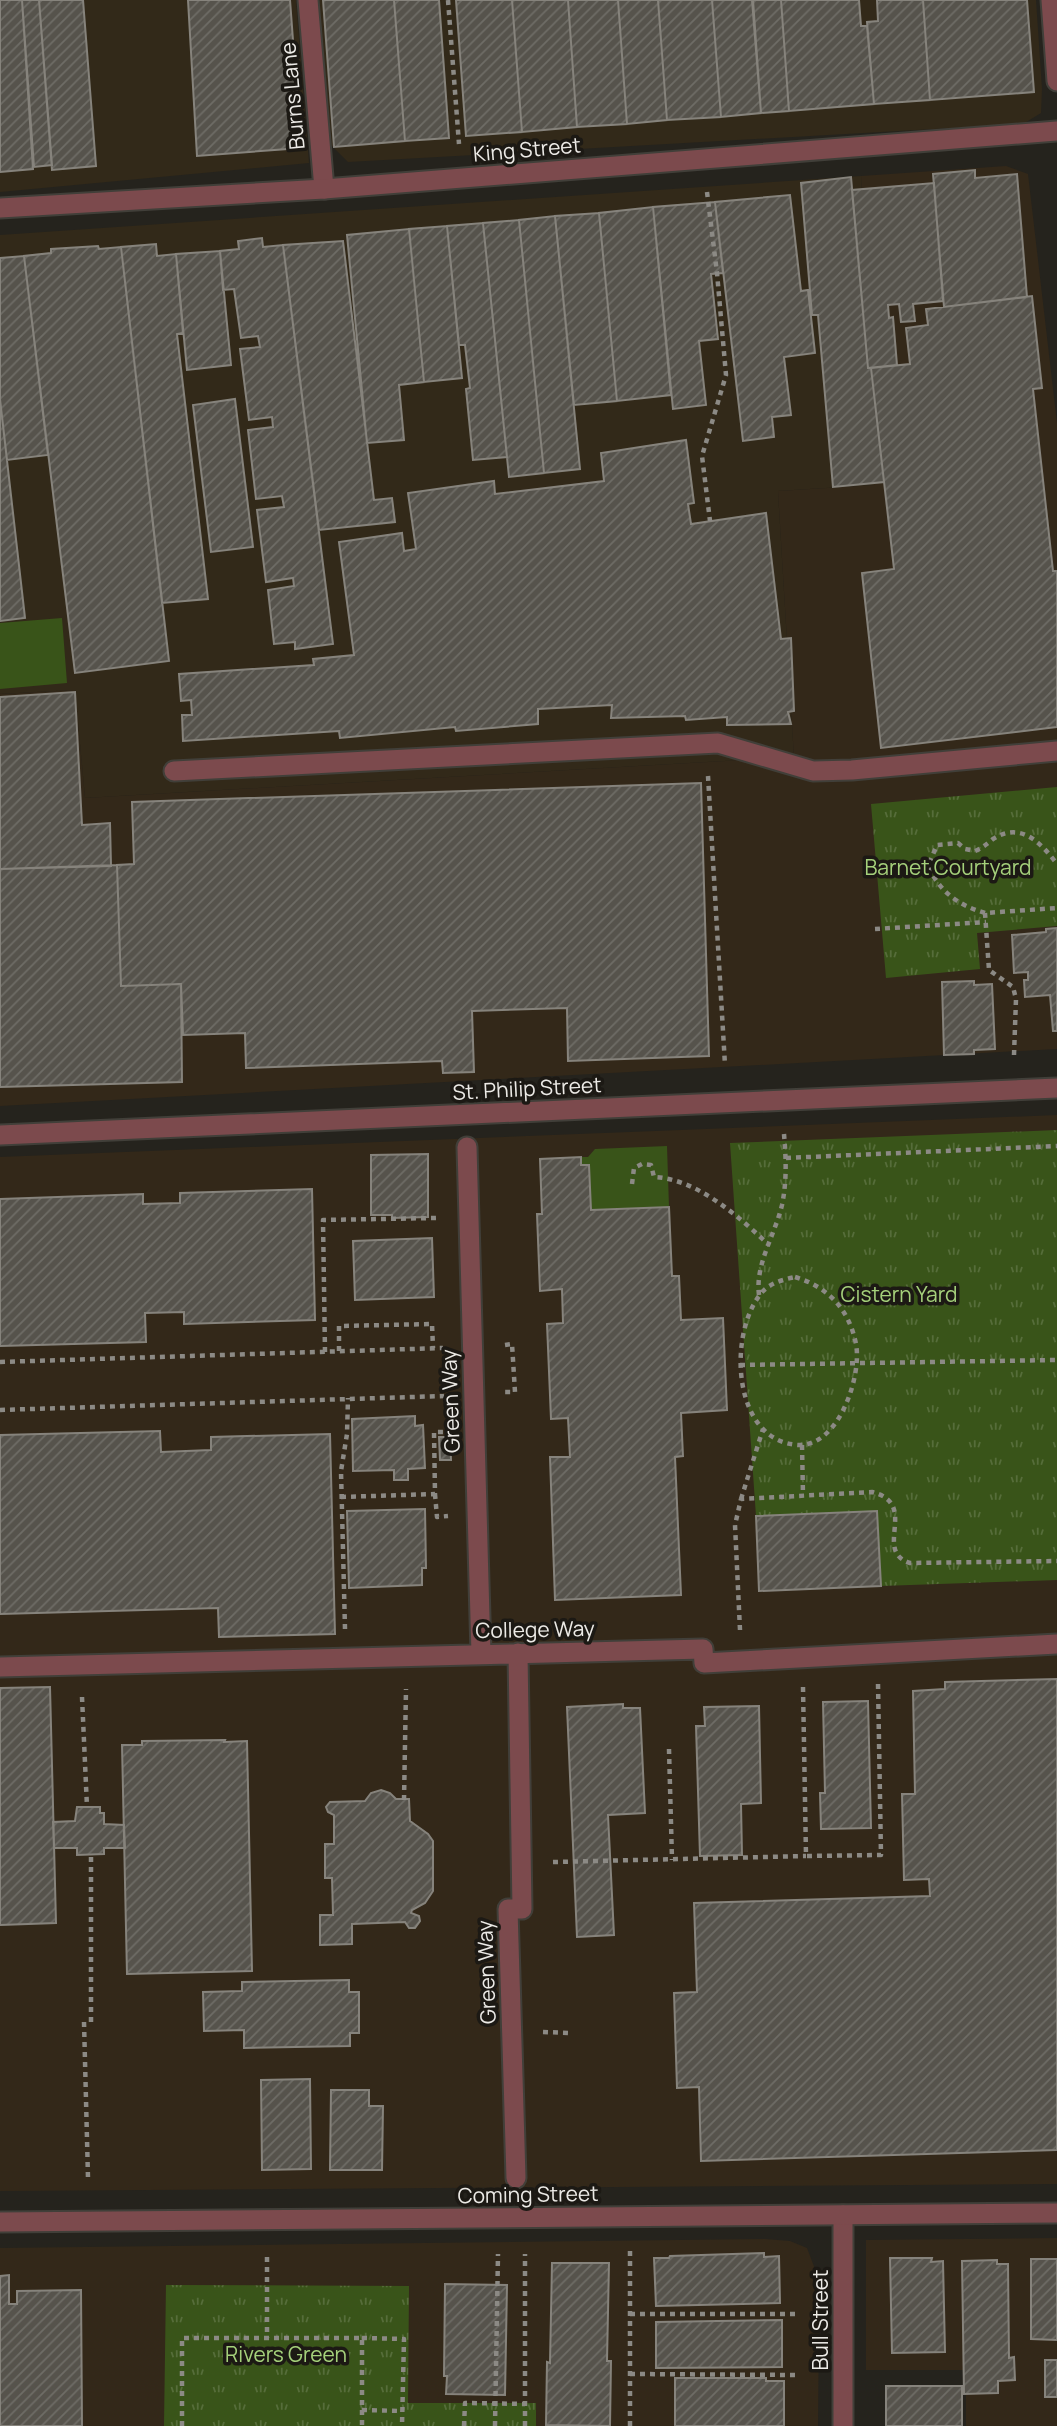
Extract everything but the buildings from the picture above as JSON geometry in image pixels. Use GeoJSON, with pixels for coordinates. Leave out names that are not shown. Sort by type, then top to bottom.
{"type":"FeatureCollection","features":[{"type":"Feature","properties":{"kind":"street","name":"Burns Lane"},"geometry":{"type":"LineString","coordinates":[[308,0],[324,189]]}},
{"type":"Feature","properties":{"kind":"street"},"geometry":{"type":"LineString","coordinates":[[1051,0],[1057,81]]}},
{"type":"Feature","properties":{"kind":"street","name":"King Street"},"geometry":{"type":"LineString","coordinates":[[0,208],[324,189],[1057,131]]}},
{"type":"Feature","properties":{"kind":"street"},"geometry":{"type":"LineString","coordinates":[[174,771],[706,743],[736,747],[813,771],[852,770],[1057,751]]}},
{"type":"Feature","properties":{"kind":"street","name":"St. Philip Street"},"geometry":{"type":"LineString","coordinates":[[0,1135],[1057,1088]]}},
{"type":"Feature","properties":{"kind":"street","name":"Green Way"},"geometry":{"type":"LineString","coordinates":[[467,1147],[481,1654]]}},
{"type":"Feature","properties":{"kind":"street","name":"College Way"},"geometry":{"type":"LineString","coordinates":[[0,1667],[703,1649],[704,1664],[1057,1644]]}},
{"type":"Feature","properties":{"kind":"street","name":"Green Way"},"geometry":{"type":"LineString","coordinates":[[516,2178],[508,1909],[522,1909],[518,1653]]}},
{"type":"Feature","properties":{"kind":"street","name":"Coming Street"},"geometry":{"type":"LineString","coordinates":[[0,2222],[1057,2213]]}},
{"type":"Feature","properties":{"kind":"street","name":"Bull Street"},"geometry":{"type":"LineString","coordinates":[[843,2215],[843,2426]]}},
{"type":"Feature","properties":{"kind":"path"},"geometry":{"type":"LineString","coordinates":[[449,0],[459,144]]}},
{"type":"Feature","properties":{"kind":"path"},"geometry":{"type":"LineString","coordinates":[[707,192],[718,273],[726,375],[702,456],[710,521]]}},
{"type":"Feature","properties":{"kind":"path"},"geometry":{"type":"LineString","coordinates":[[706,743],[725,1065]]}},
{"type":"Feature","properties":{"kind":"path"},"geometry":{"type":"LineString","coordinates":[[1057,864],[1031,836],[1016,832],[1006,833],[975,851],[958,843],[937,845],[928,866],[936,883],[969,908],[985,913],[1057,908]]}},
{"type":"Feature","properties":{"kind":"path"},"geometry":{"type":"LineString","coordinates":[[985,913],[989,970],[1013,987],[1016,999],[1014,1055]]}},
{"type":"Feature","properties":{"kind":"path"},"geometry":{"type":"LineString","coordinates":[[875,929],[986,922]]}},
{"type":"Feature","properties":{"kind":"path"},"geometry":{"type":"LineString","coordinates":[[759,1295],[778,1280],[795,1277],[824,1289],[848,1323],[856,1345],[854,1380],[834,1426],[819,1440],[802,1445],[781,1442],[763,1429],[750,1412],[740,1365],[743,1334],[759,1295],[760,1270],[782,1205],[786,1158],[784,1134]]}},
{"type":"Feature","properties":{"kind":"path"},"geometry":{"type":"LineString","coordinates":[[786,1158],[1057,1146]]}},
{"type":"Feature","properties":{"kind":"path"},"geometry":{"type":"LineString","coordinates":[[632,1184],[634,1168],[642,1164],[651,1165],[654,1177],[678,1180],[696,1190],[747,1224],[769,1245]]}},
{"type":"Feature","properties":{"kind":"path"},"geometry":{"type":"LineString","coordinates":[[325,1352],[323,1220],[437,1218],[436,1203],[468,1203]]}},
{"type":"Feature","properties":{"kind":"path"},"geometry":{"type":"LineString","coordinates":[[339,1351],[339,1326],[432,1324],[433,1348]]}},
{"type":"Feature","properties":{"kind":"path"},"geometry":{"type":"LineString","coordinates":[[0,1362],[472,1346]]}},
{"type":"Feature","properties":{"kind":"path"},"geometry":{"type":"LineString","coordinates":[[740,1365],[1057,1360]]}},
{"type":"Feature","properties":{"kind":"path"},"geometry":{"type":"LineString","coordinates":[[0,1410],[474,1395]]}},
{"type":"Feature","properties":{"kind":"path"},"geometry":{"type":"LineString","coordinates":[[346,1658],[341,1471],[347,1434],[348,1398]]}},
{"type":"Feature","properties":{"kind":"path"},"geometry":{"type":"LineString","coordinates":[[742,1662],[735,1525],[763,1429]]}},
{"type":"Feature","properties":{"kind":"path"},"geometry":{"type":"LineString","coordinates":[[341,1497],[435,1494],[434,1432],[456,1432]]}},
{"type":"Feature","properties":{"kind":"path"},"geometry":{"type":"LineString","coordinates":[[802,1445],[803,1495]]}},
{"type":"Feature","properties":{"kind":"path"},"geometry":{"type":"LineString","coordinates":[[436,1470],[447,1469]]}},
{"type":"Feature","properties":{"kind":"path"},"geometry":{"type":"LineString","coordinates":[[741,1499],[872,1492],[887,1496],[894,1505],[894,1551],[900,1560],[910,1563],[1057,1561]]}},
{"type":"Feature","properties":{"kind":"path"},"geometry":{"type":"LineString","coordinates":[[521,1863],[881,1854],[878,1654]]}},
{"type":"Feature","properties":{"kind":"path"},"geometry":{"type":"LineString","coordinates":[[404,1800],[406,1656]]}},
{"type":"Feature","properties":{"kind":"path"},"geometry":{"type":"LineString","coordinates":[[803,1658],[806,1856]]}},
{"type":"Feature","properties":{"kind":"path"},"geometry":{"type":"LineString","coordinates":[[81,1665],[87,1807]]}},
{"type":"Feature","properties":{"kind":"path"},"geometry":{"type":"LineString","coordinates":[[669,1749],[672,1860]]}},
{"type":"Feature","properties":{"kind":"path"},"geometry":{"type":"LineString","coordinates":[[91,2022],[92,1854]]}},
{"type":"Feature","properties":{"kind":"path"},"geometry":{"type":"LineString","coordinates":[[84,2022],[88,2178]]}},
{"type":"Feature","properties":{"kind":"path"},"geometry":{"type":"LineString","coordinates":[[630,2251],[630,2426]]}},
{"type":"Feature","properties":{"kind":"path"},"geometry":{"type":"LineString","coordinates":[[495,2426],[498,2254]]}},
{"type":"Feature","properties":{"kind":"path"},"geometry":{"type":"LineString","coordinates":[[525,2254],[525,2426]]}},
{"type":"Feature","properties":{"kind":"path"},"geometry":{"type":"LineString","coordinates":[[267,2257],[267,2339]]}},
{"type":"Feature","properties":{"kind":"path"},"geometry":{"type":"LineString","coordinates":[[630,2314],[796,2314]]}},
{"type":"Feature","properties":{"kind":"path"},"geometry":{"type":"LineString","coordinates":[[182,2426],[181,2338],[404,2339],[402,2426]]}},
{"type":"Feature","properties":{"kind":"path"},"geometry":{"type":"LineString","coordinates":[[362,2338],[362,2426]]}},
{"type":"Feature","properties":{"kind":"path"},"geometry":{"type":"LineString","coordinates":[[630,2374],[796,2375]]}},
{"type":"Feature","properties":{"kind":"path"},"geometry":{"type":"LineString","coordinates":[[464,2426],[465,2403],[525,2404]]}},
{"type":"Feature","properties":{"kind":"path"},"geometry":{"type":"LineString","coordinates":[[362,2410],[402,2411]]}},
{"type":"Feature","properties":{"kind":"shaded area"},"geometry":{"type":"Polygon","coordinates":[[[0,0],[296,0],[309,163],[0,192],[0,0]]]}},
{"type":"Feature","properties":{"kind":"shaded area"},"geometry":{"type":"Polygon","coordinates":[[[319,0],[1036,0],[1041,113],[1023,124],[348,162],[331,145],[319,0]]]}},
{"type":"Feature","properties":{"kind":"shaded area"},"geometry":{"type":"Polygon","coordinates":[[[1006,166],[1028,174],[1057,423],[1057,1049],[0,1106],[0,694],[75,690],[85,798],[794,757],[778,491],[875,485],[861,176],[1006,166]]]}},
{"type":"Feature","properties":{"kind":"shaded area"},"geometry":{"type":"Polygon","coordinates":[[[861,176],[875,485],[778,491],[794,757],[85,798],[75,690],[0,694],[0,235],[861,176]]]}},
{"type":"Feature","properties":{"kind":"shaded area"},"geometry":{"type":"Polygon","coordinates":[[[1057,1115],[1057,2184],[0,2191],[0,1157],[1057,1115]]]}},
{"type":"Feature","properties":{"kind":"shaded area"},"geometry":{"type":"Polygon","coordinates":[[[1057,2238],[1057,2426],[966,2426],[966,2370],[866,2370],[866,2240],[1057,2238]]]}},
{"type":"Feature","properties":{"kind":"shaded area"},"geometry":{"type":"Polygon","coordinates":[[[765,2239],[790,2241],[807,2248],[815,2269],[819,2317],[818,2426],[0,2426],[0,2248],[765,2239]]]}},
{"type":"Feature","properties":{"kind":"green space"},"geometry":{"type":"Polygon","coordinates":[[[62,618],[67,683],[0,689],[0,623],[62,618]]]}},
{"type":"Feature","properties":{"kind":"green space","name":"Barnet Courtyard"},"geometry":{"type":"Polygon","coordinates":[[[1057,787],[1057,926],[977,933],[980,969],[886,978],[871,804],[1057,787]]]}},
{"type":"Feature","properties":{"kind":"green space","name":"Cistern Yard"},"geometry":{"type":"Polygon","coordinates":[[[1057,1130],[1057,1580],[881,1586],[877,1511],[756,1516],[730,1143],[1057,1130]]]}},
{"type":"Feature","properties":{"kind":"green space"},"geometry":{"type":"Polygon","coordinates":[[[667,1146],[669,1207],[591,1210],[589,1165],[581,1165],[581,1157],[588,1157],[595,1149],[667,1146]]]}},
{"type":"Feature","properties":{"kind":"green space","name":"Rivers Green"},"geometry":{"type":"Polygon","coordinates":[[[166,2285],[409,2286],[408,2403],[536,2403],[536,2426],[164,2426],[166,2285]]]}}]}
